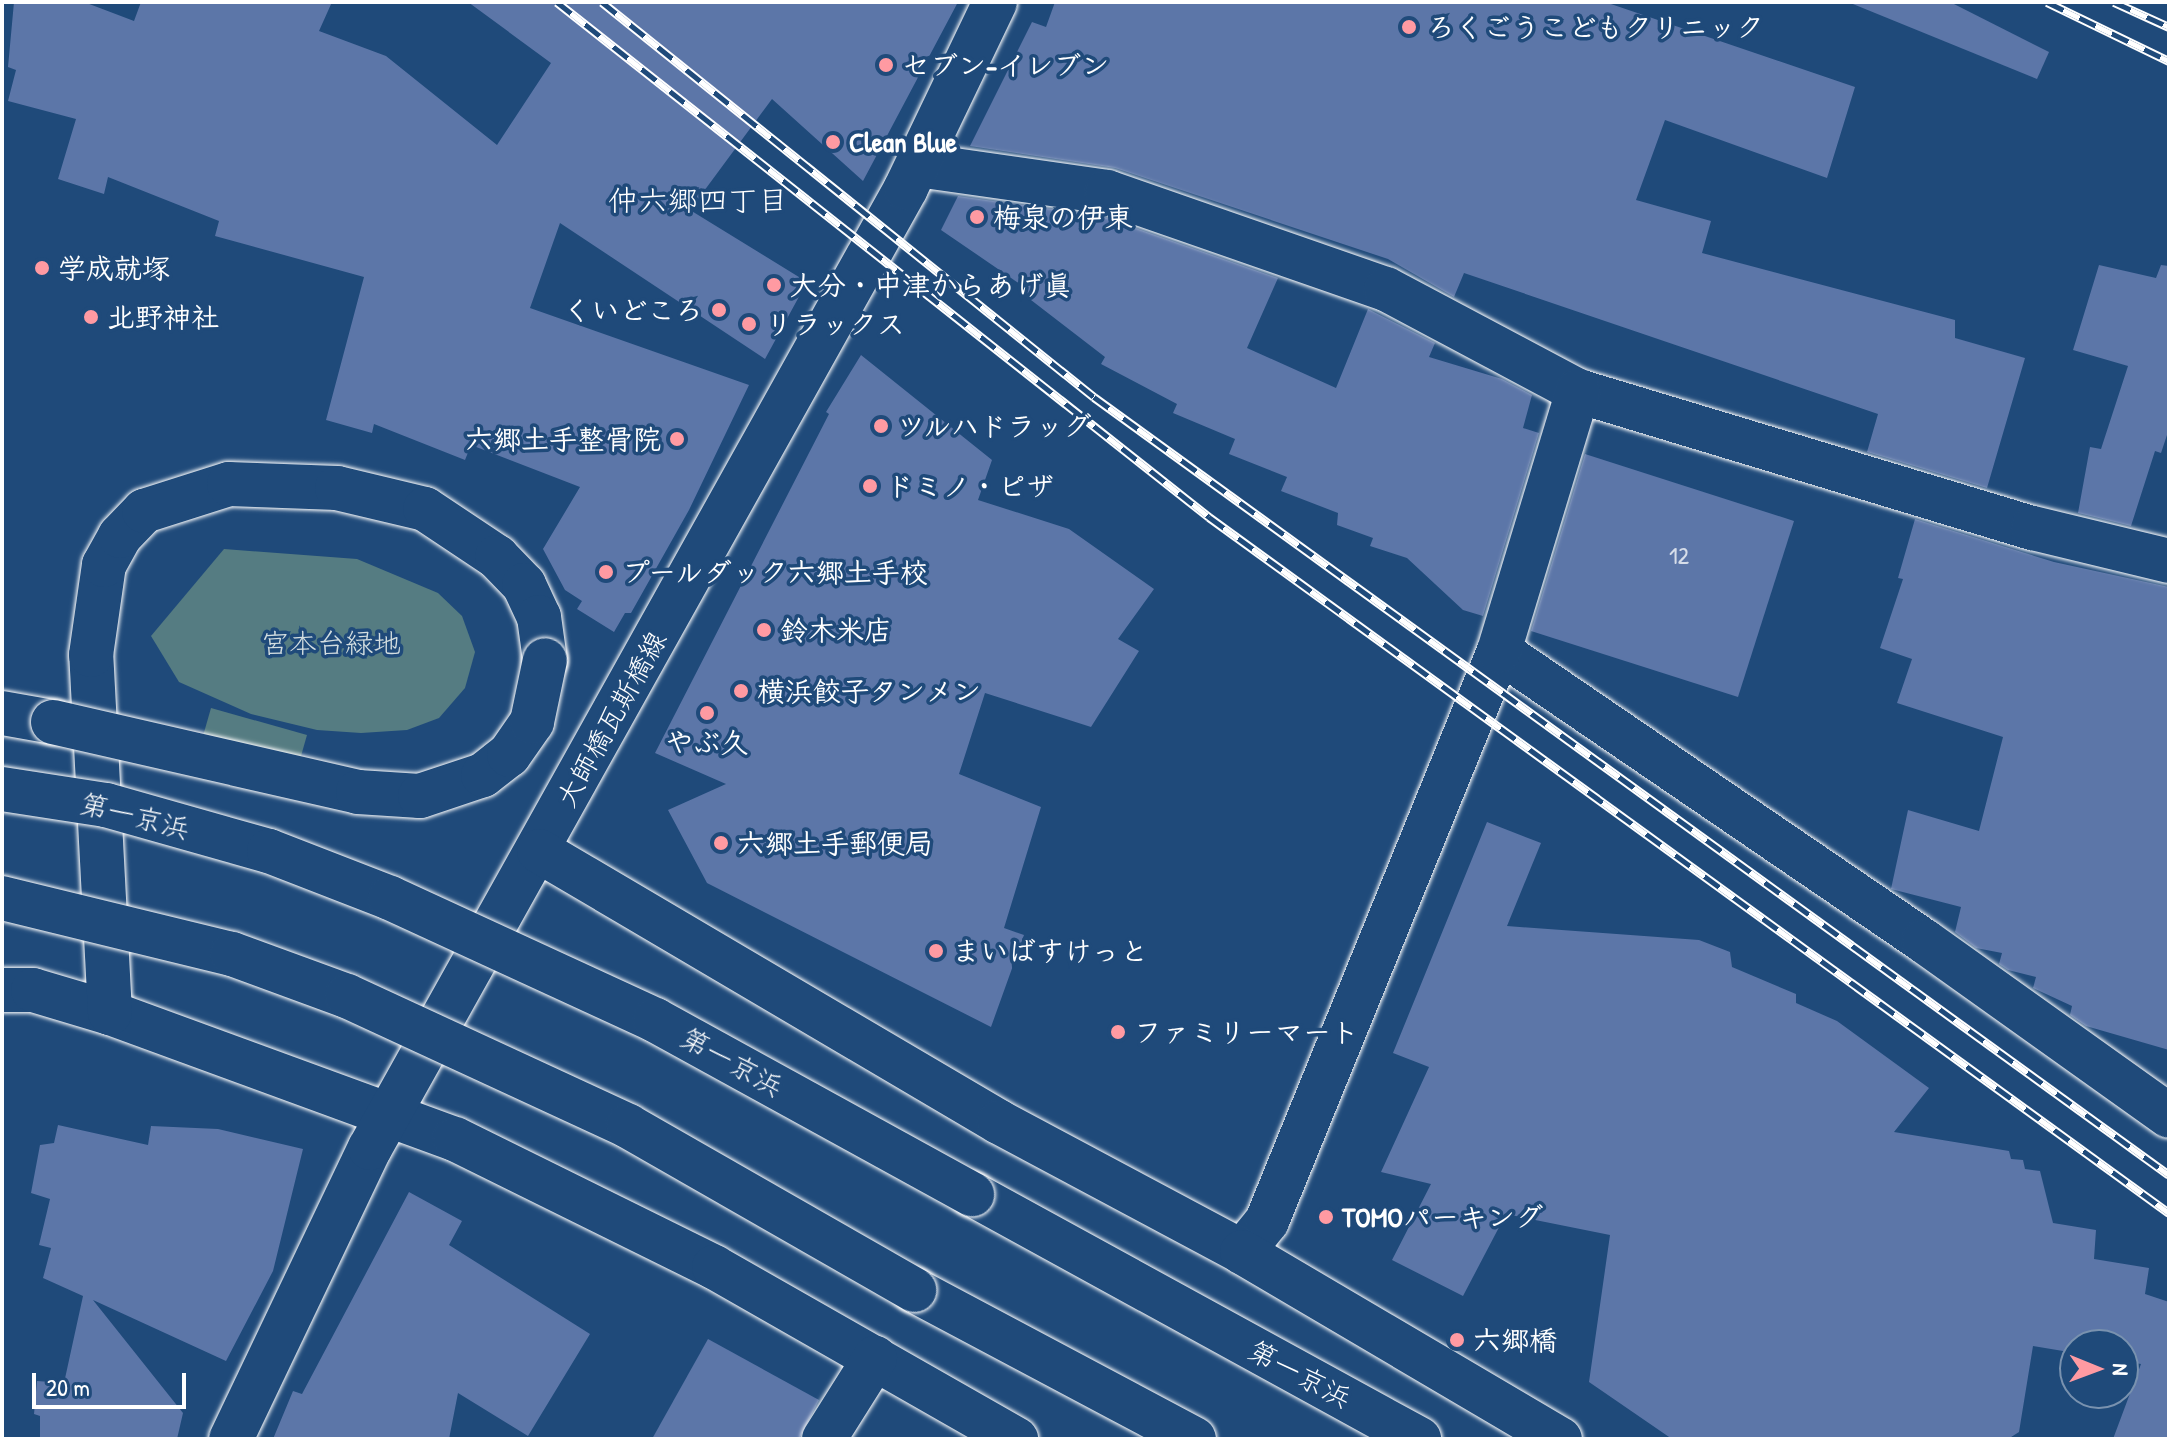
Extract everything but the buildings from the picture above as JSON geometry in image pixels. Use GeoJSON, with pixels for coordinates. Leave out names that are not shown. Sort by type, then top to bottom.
{"type":"FeatureCollection","features":[{"type":"Feature","properties":{"kind":"main road","name":"大師橋瓦斯橋線"},"geometry":{"type":"LineString","coordinates":[[231,1439],[391,1112],[539,851],[918,165],[995,2]]}},
{"type":"Feature","properties":{"kind":"main road"},"geometry":{"type":"LineString","coordinates":[[918,165],[1122,197],[1386,289],[1578,391],[2033,528],[2169,561]]}},
{"type":"Feature","properties":{"kind":"main road"},"geometry":{"type":"LineString","coordinates":[[1242,1252],[1267,1221],[1499,651],[1578,391]]}},
{"type":"Feature","properties":{"kind":"main road"},"geometry":{"type":"LineString","coordinates":[[2,713],[358,792],[420,796],[483,775],[509,755],[532,722],[545,660],[539,617],[524,585],[497,557],[425,509],[337,488],[229,484],[144,511],[120,536],[104,565],[91,655],[110,1013]]}},
{"type":"Feature","properties":{"kind":"main road"},"geometry":{"type":"LineString","coordinates":[[1499,651],[1924,941],[2169,1116]]}},
{"type":"Feature","properties":{"kind":"main road","name":"第一京浜"},"geometry":{"type":"LineString","coordinates":[[2,789],[106,805],[269,851],[390,898],[655,1020],[1419,1439]]}},
{"type":"Feature","properties":{"kind":"main road"},"geometry":{"type":"LineString","coordinates":[[539,851],[999,1122],[1242,1252],[1560,1439]]}},
{"type":"Feature","properties":{"kind":"main road"},"geometry":{"type":"LineString","coordinates":[[2,898],[232,954],[361,1002],[628,1126],[914,1290],[1194,1439]]}},
{"type":"Feature","properties":{"kind":"main road"},"geometry":{"type":"LineString","coordinates":[[2,990],[33,990],[110,1013],[391,1112],[714,1267],[1016,1439]]}},
{"type":"Feature","properties":{"kind":"main road"},"geometry":{"type":"LineString","coordinates":[[824,1439],[875,1358]]}},
{"type":"Feature","properties":{"kind":"green space","name":"宮本台緑地"},"geometry":{"type":"Polygon","coordinates":[[[224,549],[357,559],[438,593],[462,616],[475,652],[465,688],[439,718],[407,730],[361,733],[317,730],[251,714],[179,682],[151,636],[224,549]]]}},
{"type":"Feature","properties":{"kind":"green space"},"geometry":{"type":"Polygon","coordinates":[[[211,708],[307,735],[299,763],[203,736],[211,708]]]}},
{"type":"Feature","properties":{"kind":"railway"},"geometry":{"type":"LineString","coordinates":[[557,2],[1209,517],[2169,1213]]}},
{"type":"Feature","properties":{"kind":"railway"},"geometry":{"type":"LineString","coordinates":[[602,2],[1094,397],[2169,1175]]}},
{"type":"Feature","properties":{"kind":"railway"},"geometry":{"type":"LineString","coordinates":[[2047,2],[2169,61]]}},
{"type":"Feature","properties":{"kind":"railway"},"geometry":{"type":"LineString","coordinates":[[2114,2],[2169,27]]}},
{"type":"Feature","properties":{"kind":"place","name":"ろくごうこどもクリニック"},"geometry":{"type":"Point","coordinates":[1409,27]}},
{"type":"Feature","properties":{"kind":"place","name":"セブン-イレブン"},"geometry":{"type":"Point","coordinates":[886,65]}},
{"type":"Feature","properties":{"kind":"place","name":"Clean Blue"},"geometry":{"type":"Point","coordinates":[833,142]}},
{"type":"Feature","properties":{"kind":"place","name":"梅泉の伊東"},"geometry":{"type":"Point","coordinates":[977,217]}},
{"type":"Feature","properties":{"kind":"place","name":"学成就塚"},"geometry":{"type":"Point","coordinates":[42,268]}},
{"type":"Feature","properties":{"kind":"place","name":"大分・中津からあげ眞"},"geometry":{"type":"Point","coordinates":[774,285]}},
{"type":"Feature","properties":{"kind":"place","name":"くいどころ"},"geometry":{"type":"Point","coordinates":[719,310]}},
{"type":"Feature","properties":{"kind":"place","name":"北野神社"},"geometry":{"type":"Point","coordinates":[91,317]}},
{"type":"Feature","properties":{"kind":"place","name":"リラックス"},"geometry":{"type":"Point","coordinates":[749,324]}},
{"type":"Feature","properties":{"kind":"place","name":"ツルハドラッグ"},"geometry":{"type":"Point","coordinates":[881,426]}},
{"type":"Feature","properties":{"kind":"place","name":"六郷土手整骨院"},"geometry":{"type":"Point","coordinates":[677,439]}},
{"type":"Feature","properties":{"kind":"place","name":"ドミノ・ピザ"},"geometry":{"type":"Point","coordinates":[870,486]}},
{"type":"Feature","properties":{"kind":"place","name":"プールダック六郷土手校"},"geometry":{"type":"Point","coordinates":[606,572]}},
{"type":"Feature","properties":{"kind":"place","name":"鈴木米店"},"geometry":{"type":"Point","coordinates":[764,630]}},
{"type":"Feature","properties":{"kind":"place","name":"横浜餃子タンメン"},"geometry":{"type":"Point","coordinates":[741,691]}},
{"type":"Feature","properties":{"kind":"place","name":"やぶ久"},"geometry":{"type":"Point","coordinates":[707,713]}},
{"type":"Feature","properties":{"kind":"place","name":"六郷土手郵便局"},"geometry":{"type":"Point","coordinates":[721,843]}},
{"type":"Feature","properties":{"kind":"place","name":"まいばすけっと"},"geometry":{"type":"Point","coordinates":[936,951]}},
{"type":"Feature","properties":{"kind":"place","name":"ファミリーマート"},"geometry":{"type":"Point","coordinates":[1118,1032]}},
{"type":"Feature","properties":{"kind":"place","name":"TOMOパーキング"},"geometry":{"type":"Point","coordinates":[1326,1217]}},
{"type":"Feature","properties":{"kind":"place","name":"六郷橋"},"geometry":{"type":"Point","coordinates":[1457,1340]}},
{"type":"Feature","properties":{"kind":"district","name":"仲六郷四丁目"},"geometry":{"type":"Point","coordinates":[698,200]}}]}
